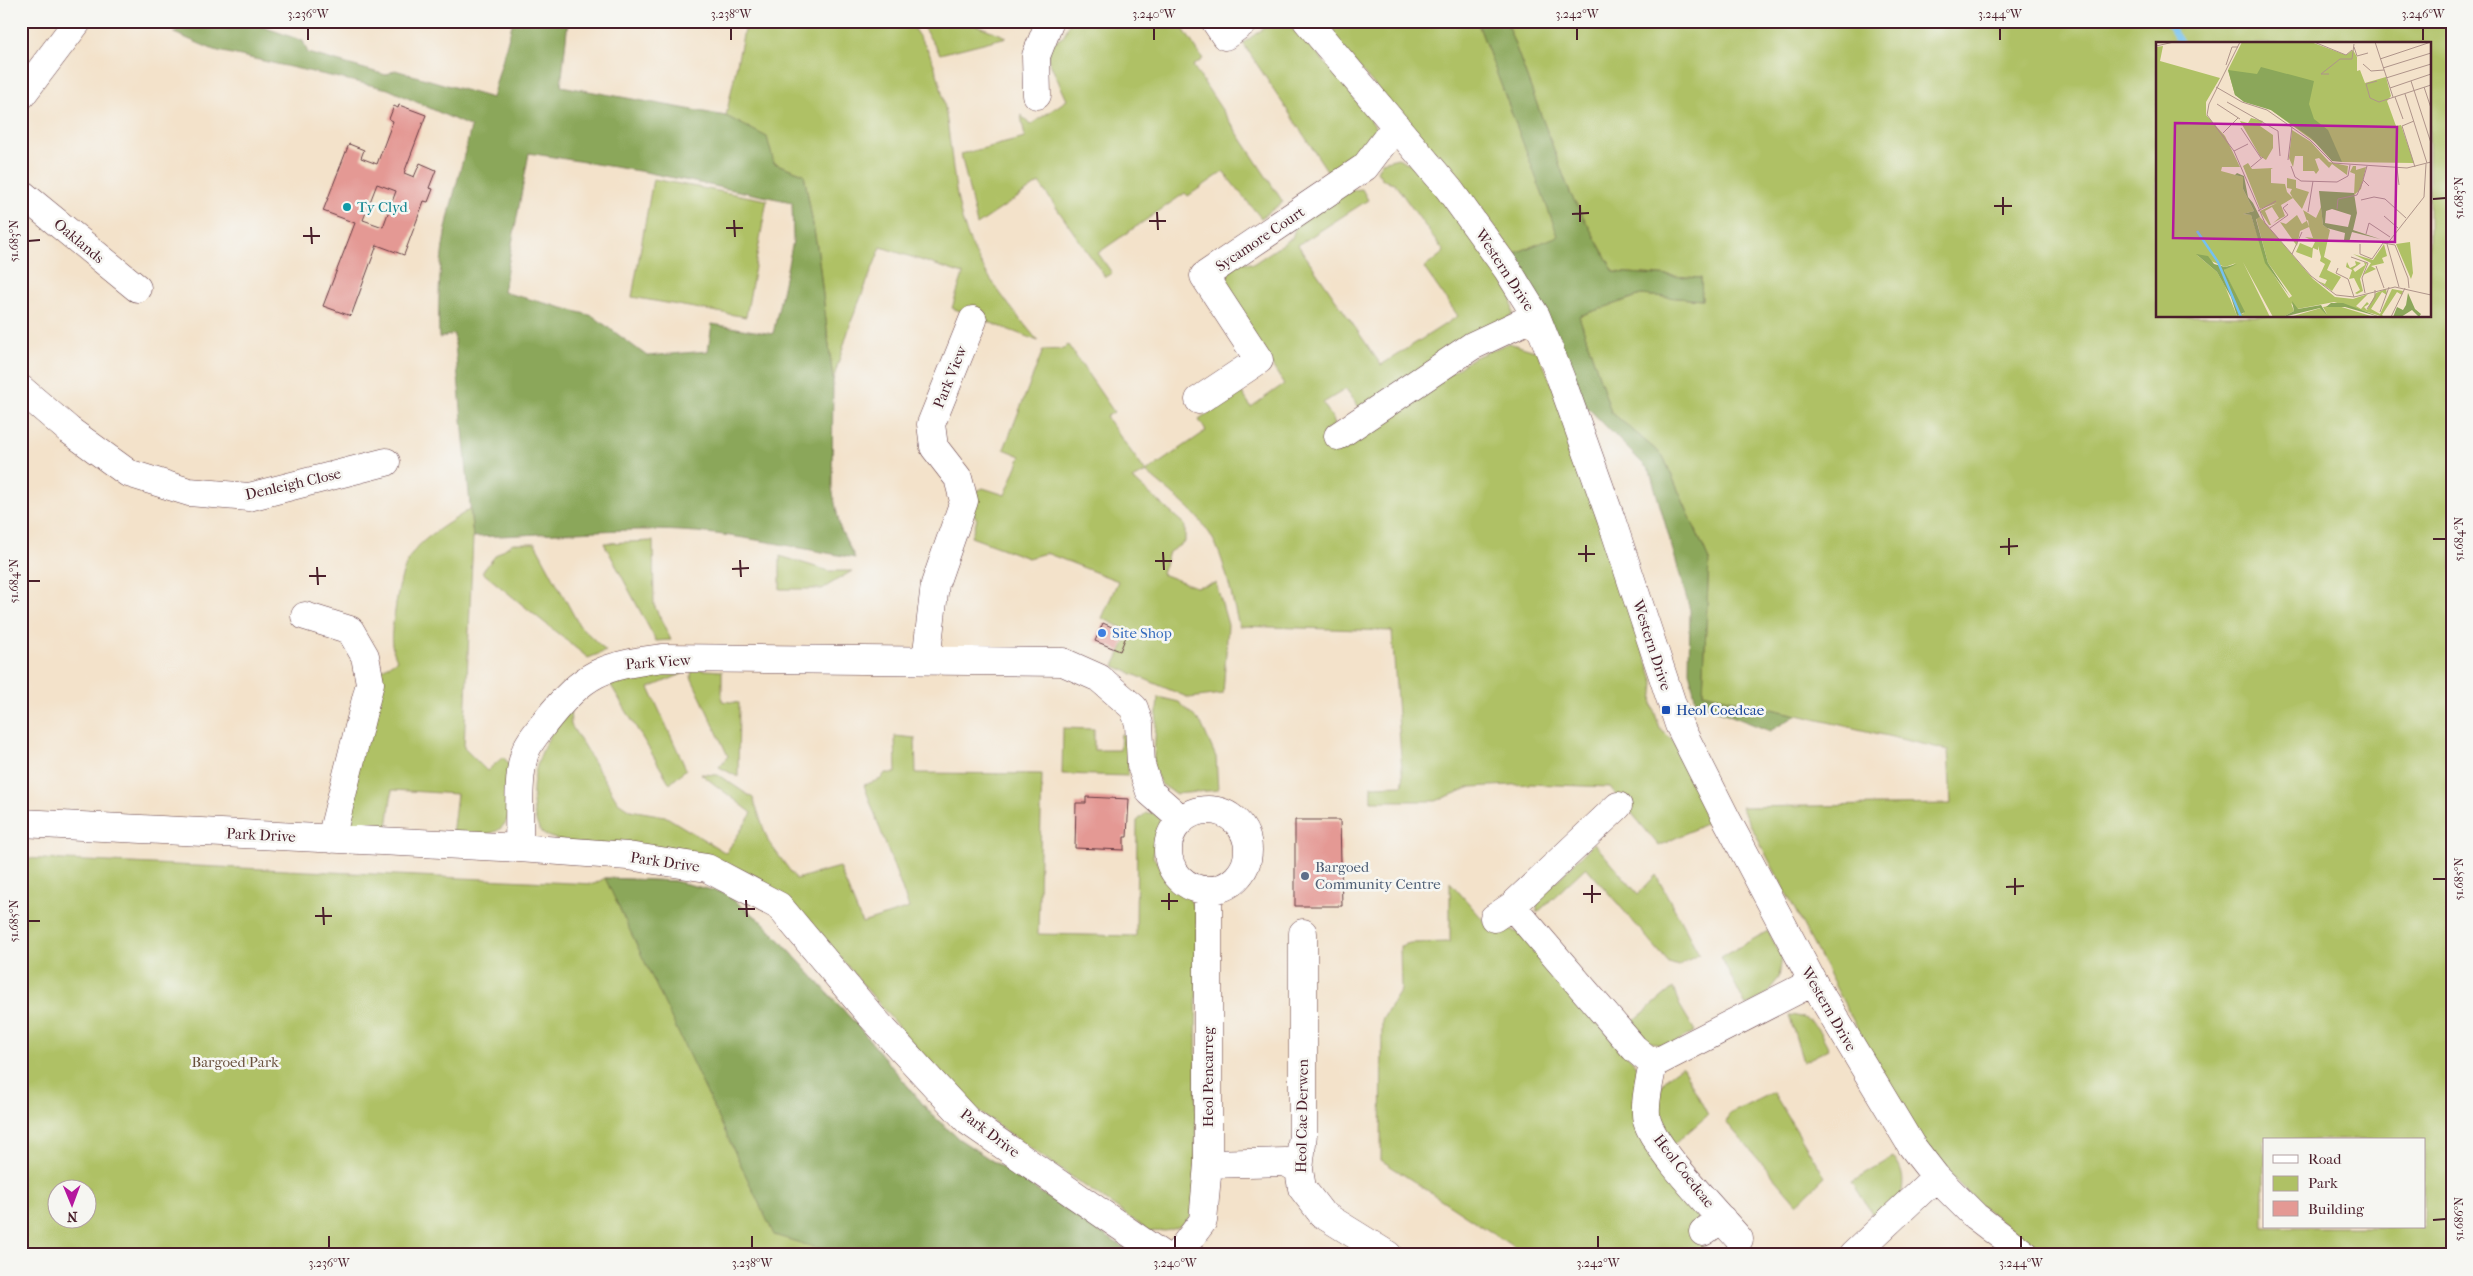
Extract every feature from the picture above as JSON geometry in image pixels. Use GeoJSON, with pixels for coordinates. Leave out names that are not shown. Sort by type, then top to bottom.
{"type":"FeatureCollection","features":[{"type":"Feature","properties":{"kind":"street"},"geometry":{"type":"LineString","coordinates":[[21,96],[78,21]]}},
{"type":"Feature","properties":{"kind":"street"},"geometry":{"type":"LineString","coordinates":[[1037,96],[1036,56],[1050,21]]}},
{"type":"Feature","properties":{"kind":"street"},"geometry":{"type":"LineString","coordinates":[[1215,21],[1225,36],[1245,21]]}},
{"type":"Feature","properties":{"kind":"street","name":"Western Drive"},"geometry":{"type":"LineString","coordinates":[[1307,21],[1449,189],[1507,269],[1536,316],[1612,519],[1679,725],[1813,982],[1911,1145],[1936,1178],[1975,1216],[2026,1255]]}},
{"type":"Feature","properties":{"kind":"street","name":"Sycamore Court"},"geometry":{"type":"LineString","coordinates":[[1199,400],[1259,360],[1204,276],[1366,167],[1396,126]]}},
{"type":"Feature","properties":{"kind":"street","name":"Oaklands"},"geometry":{"type":"LineString","coordinates":[[21,193],[137,288]]}},
{"type":"Feature","properties":{"kind":"street"},"geometry":{"type":"LineString","coordinates":[[1338,436],[1472,346],[1536,316]]}},
{"type":"Feature","properties":{"kind":"street","name":"Park View"},"geometry":{"type":"LineString","coordinates":[[926,661],[935,584],[964,501],[958,478],[934,447],[931,424],[973,320]]}},
{"type":"Feature","properties":{"kind":"street","name":"Denleigh Close"},"geometry":{"type":"LineString","coordinates":[[21,389],[69,430],[128,473],[189,492],[249,497],[386,462]]}},
{"type":"Feature","properties":{"kind":"street"},"geometry":{"type":"LineString","coordinates":[[305,616],[350,630],[365,656],[370,683],[331,839]]}},
{"type":"Feature","properties":{"kind":"street","name":"Park View"},"geometry":{"type":"LineString","coordinates":[[519,848],[524,755],[566,696],[591,675],[621,664],[663,658],[1062,662],[1098,678],[1134,708],[1139,724],[1141,765],[1150,792],[1182,820]]}},
{"type":"Feature","properties":{"kind":"street"},"geometry":{"type":"LineString","coordinates":[[1203,811],[1215,811],[1226,815],[1237,823],[1245,834],[1248,846],[1247,860],[1242,872],[1233,882],[1221,888],[1208,890],[1194,888],[1182,881],[1174,871],[1169,858],[1169,844],[1173,831],[1182,820],[1203,811]]}},
{"type":"Feature","properties":{"kind":"street"},"geometry":{"type":"LineString","coordinates":[[1601,812],[1503,912],[1634,1048],[1653,1064],[1813,982]]}},
{"type":"Feature","properties":{"kind":"street","name":"Park Drive"},"geometry":{"type":"LineString","coordinates":[[21,823],[519,848],[628,856],[707,868],[779,906],[871,1016],[968,1120],[1162,1255]]}},
{"type":"Feature","properties":{"kind":"street","name":"Heol Pencarreg"},"geometry":{"type":"LineString","coordinates":[[1177,1255],[1203,1221],[1208,1164],[1208,890]]}},
{"type":"Feature","properties":{"kind":"street","name":"Heol Cae Derwen"},"geometry":{"type":"LineString","coordinates":[[1303,933],[1303,1134],[1299,1170],[1302,1188],[1322,1214],[1388,1255]]}},
{"type":"Feature","properties":{"kind":"street","name":"Heol Coedcae"},"geometry":{"type":"LineString","coordinates":[[1653,1064],[1648,1086],[1647,1120],[1660,1145],[1712,1225],[1739,1239]]}},
{"type":"Feature","properties":{"kind":"street"},"geometry":{"type":"LineString","coordinates":[[1208,1164],[1286,1162],[1299,1170]]}},
{"type":"Feature","properties":{"kind":"street"},"geometry":{"type":"LineString","coordinates":[[1853,1255],[1936,1178]]}},
{"type":"Feature","properties":{"kind":"green space"},"geometry":{"type":"Polygon","coordinates":[[[186,21],[247,21],[303,41],[308,53],[386,75],[395,70],[492,98],[513,21],[568,21],[561,86],[726,116],[767,137],[774,163],[804,174],[818,253],[833,380],[832,488],[840,528],[855,558],[737,537],[669,530],[613,530],[473,537],[454,334],[439,338],[439,292],[443,246],[452,201],[471,127],[388,89],[214,50],[174,33],[186,21]],[[529,153],[503,292],[593,316],[647,356],[708,351],[712,324],[773,334],[793,241],[792,202],[645,172],[529,153]]]}},
{"type":"Feature","properties":{"kind":"green space"},"geometry":{"type":"Polygon","coordinates":[[[746,21],[909,21],[929,52],[938,75],[946,115],[954,179],[962,219],[968,236],[975,253],[994,284],[1038,341],[952,308],[963,274],[881,247],[851,322],[833,380],[818,253],[804,174],[774,163],[726,116],[746,21]]]}},
{"type":"Feature","properties":{"kind":"green space"},"geometry":{"type":"Polygon","coordinates":[[[919,21],[966,21],[1007,37],[940,54],[919,21]]]}},
{"type":"Feature","properties":{"kind":"green space"},"geometry":{"type":"Polygon","coordinates":[[[1070,21],[1178,21],[1203,59],[1193,66],[1283,202],[1261,218],[1223,172],[1188,196],[1185,193],[1098,253],[1112,273],[1105,277],[1039,183],[977,225],[961,154],[1025,138],[1021,115],[1030,125],[1067,100],[1048,59],[1050,45],[1064,36],[1070,21]]]}},
{"type":"Feature","properties":{"kind":"green space"},"geometry":{"type":"Polygon","coordinates":[[[1274,21],[1290,21],[1361,106],[1378,131],[1359,162],[1352,156],[1330,175],[1243,43],[1274,21]]]}},
{"type":"Feature","properties":{"kind":"green space"},"geometry":{"type":"Polygon","coordinates":[[[1319,21],[1477,21],[1559,236],[1513,254],[1484,212],[1319,21]]]}},
{"type":"Feature","properties":{"kind":"green space"},"geometry":{"type":"Polygon","coordinates":[[[1477,21],[1506,21],[1570,193],[1614,272],[1701,278],[1702,300],[1641,295],[1579,316],[1611,412],[1663,456],[1709,560],[1703,693],[1797,715],[1770,731],[1696,702],[1689,671],[1690,610],[1650,471],[1587,407],[1513,254],[1558,236],[1477,21]]]}},
{"type":"Feature","properties":{"kind":"green space"},"geometry":{"type":"Polygon","coordinates":[[[1506,21],[2452,21],[2452,1255],[2046,1255],[1980,1205],[1917,1142],[1741,807],[1951,804],[1948,750],[1703,693],[1709,560],[1663,456],[1611,412],[1579,316],[1641,295],[1702,300],[1701,278],[1614,272],[1570,193],[1506,21]]]}},
{"type":"Feature","properties":{"kind":"green space"},"geometry":{"type":"Polygon","coordinates":[[[1398,158],[1412,165],[1482,248],[1511,294],[1513,315],[1361,410],[1346,389],[1323,403],[1333,419],[1336,429],[1326,442],[1335,453],[1473,358],[1509,343],[1538,352],[1573,433],[1654,683],[1652,704],[1660,729],[1673,740],[1713,820],[1659,846],[1610,787],[1531,784],[1471,787],[1436,801],[1371,801],[1371,786],[1403,785],[1392,631],[1239,626],[1224,566],[1210,534],[1189,508],[1146,472],[1206,431],[1199,420],[1241,391],[1251,407],[1284,384],[1223,290],[1230,269],[1241,261],[1253,264],[1292,238],[1297,223],[1351,190],[1362,189],[1368,200],[1298,245],[1381,365],[1458,316],[1424,268],[1444,252],[1394,183],[1383,180],[1377,171],[1382,162],[1398,158]]]}},
{"type":"Feature","properties":{"kind":"green space"},"geometry":{"type":"Polygon","coordinates":[[[653,179],[767,200],[746,317],[632,297],[653,179]]]}},
{"type":"Feature","properties":{"kind":"green space"},"geometry":{"type":"Polygon","coordinates":[[[1068,345],[1114,412],[1106,417],[1146,472],[1133,479],[1185,525],[1185,542],[1169,552],[1162,574],[1196,587],[1216,583],[1228,625],[1223,694],[1189,698],[1114,666],[1130,632],[1102,618],[1118,581],[1046,553],[1028,558],[971,537],[977,519],[971,511],[975,492],[983,488],[1005,495],[1021,456],[1004,449],[1043,350],[1063,349],[1068,345]]]}},
{"type":"Feature","properties":{"kind":"green space"},"geometry":{"type":"Polygon","coordinates":[[[470,509],[473,537],[464,748],[487,771],[503,757],[514,769],[511,808],[508,817],[504,825],[497,831],[487,834],[452,835],[457,794],[392,790],[387,828],[340,824],[381,670],[397,660],[392,647],[392,636],[403,572],[416,548],[438,530],[470,509]]]}},
{"type":"Feature","properties":{"kind":"green space"},"geometry":{"type":"Polygon","coordinates":[[[653,541],[654,605],[671,640],[656,641],[604,543],[653,541]]]}},
{"type":"Feature","properties":{"kind":"green space"},"geometry":{"type":"Polygon","coordinates":[[[513,543],[535,543],[579,625],[606,651],[588,658],[482,572],[496,555],[513,543]]]}},
{"type":"Feature","properties":{"kind":"green space"},"geometry":{"type":"Polygon","coordinates":[[[780,556],[829,571],[852,571],[822,589],[780,589],[780,556]]]}},
{"type":"Feature","properties":{"kind":"green space"},"geometry":{"type":"Polygon","coordinates":[[[692,669],[722,671],[722,701],[739,703],[738,777],[719,767],[728,756],[691,677],[692,669]]]}},
{"type":"Feature","properties":{"kind":"green space"},"geometry":{"type":"Polygon","coordinates":[[[683,670],[682,674],[649,688],[686,769],[670,784],[609,682],[626,675],[683,670]]]}},
{"type":"Feature","properties":{"kind":"green space"},"geometry":{"type":"Polygon","coordinates":[[[1158,697],[1179,702],[1201,723],[1216,757],[1218,790],[1176,794],[1161,784],[1153,768],[1158,697]]]}},
{"type":"Feature","properties":{"kind":"green space"},"geometry":{"type":"Polygon","coordinates":[[[570,706],[571,725],[618,802],[630,810],[665,816],[726,853],[752,813],[701,774],[718,775],[753,798],[768,841],[796,879],[839,867],[862,923],[909,908],[864,785],[881,779],[885,773],[896,773],[895,736],[915,738],[916,773],[1042,774],[1038,934],[1136,936],[1137,821],[1146,813],[1154,813],[1160,819],[1153,857],[1176,886],[1188,895],[1197,916],[1195,1212],[1191,1217],[1181,1226],[1169,1230],[1149,1231],[955,1095],[840,957],[785,900],[757,877],[720,861],[563,841],[542,833],[534,811],[533,796],[536,768],[546,742],[570,706]]]}},
{"type":"Feature","properties":{"kind":"green space"},"geometry":{"type":"Polygon","coordinates":[[[1063,728],[1094,729],[1094,750],[1120,750],[1121,734],[1129,735],[1128,776],[1062,774],[1063,728]]]}},
{"type":"Feature","properties":{"kind":"green space"},"geometry":{"type":"Polygon","coordinates":[[[1594,843],[1638,894],[1656,875],[1699,954],[1678,966],[1669,963],[1586,867],[1537,913],[1537,901],[1594,843]]]}},
{"type":"Feature","properties":{"kind":"green space","name":"Bargoed Park"},"geometry":{"type":"Polygon","coordinates":[[[21,858],[594,884],[605,878],[674,881],[724,893],[764,923],[857,1025],[931,1114],[959,1139],[1135,1255],[21,1255],[21,858]]]}},
{"type":"Feature","properties":{"kind":"green space"},"geometry":{"type":"Polygon","coordinates":[[[605,878],[674,881],[724,893],[764,923],[857,1025],[931,1114],[959,1139],[1135,1255],[834,1255],[830,1252],[774,1235],[605,878]]]}},
{"type":"Feature","properties":{"kind":"green space"},"geometry":{"type":"Polygon","coordinates":[[[1450,882],[1493,931],[1507,929],[1519,933],[1636,1065],[1640,1083],[1695,1201],[1699,1217],[1692,1229],[1709,1255],[1526,1255],[1381,1160],[1382,1020],[1401,990],[1400,946],[1410,943],[1450,942],[1450,882]]]}},
{"type":"Feature","properties":{"kind":"green space"},"geometry":{"type":"Polygon","coordinates":[[[1768,931],[1782,957],[1779,978],[1765,995],[1746,1006],[1721,957],[1768,931]]]}},
{"type":"Feature","properties":{"kind":"green space"},"geometry":{"type":"Polygon","coordinates":[[[1673,988],[1679,1004],[1695,1031],[1667,1047],[1647,1041],[1630,1024],[1673,988]]]}},
{"type":"Feature","properties":{"kind":"green space"},"geometry":{"type":"Polygon","coordinates":[[[1789,1015],[1810,1021],[1822,1035],[1829,1049],[1803,1062],[1789,1015]]]}},
{"type":"Feature","properties":{"kind":"green space"},"geometry":{"type":"Polygon","coordinates":[[[1682,1066],[1708,1115],[1672,1146],[1661,1123],[1659,1098],[1665,1080],[1682,1066]]]}},
{"type":"Feature","properties":{"kind":"green space"},"geometry":{"type":"Polygon","coordinates":[[[1773,1092],[1825,1177],[1797,1204],[1726,1122],[1729,1114],[1773,1092]]]}},
{"type":"Feature","properties":{"kind":"green space"},"geometry":{"type":"Polygon","coordinates":[[[1893,1157],[1900,1169],[1903,1180],[1899,1205],[1877,1221],[1852,1182],[1893,1157]]]}},
{"type":"Feature","properties":{"kind":"building","name":"Ty Clyd"},"geometry":{"type":"Polygon","coordinates":[[[399,105],[426,115],[404,173],[414,177],[420,163],[436,170],[429,188],[433,189],[428,202],[424,201],[404,255],[377,245],[351,316],[323,306],[355,223],[323,211],[349,144],[364,150],[361,158],[377,164],[393,121],[389,119],[394,106],[398,108],[399,105]],[[377,184],[363,220],[383,227],[396,191],[377,184]]]}},
{"type":"Feature","properties":{"kind":"building"},"geometry":{"type":"Polygon","coordinates":[[[1103,623],[1127,634],[1120,651],[1095,641],[1103,623]]]}},
{"type":"Feature","properties":{"kind":"building"},"geometry":{"type":"Polygon","coordinates":[[[1086,797],[1129,799],[1127,837],[1124,837],[1124,850],[1075,848],[1076,803],[1086,803],[1086,797]]]}},
{"type":"Feature","properties":{"kind":"building"},"geometry":{"type":"Polygon","coordinates":[[[1295,820],[1340,820],[1342,906],[1295,906],[1295,820]]]}},
{"type":"Feature","properties":{"kind":"waterway"},"geometry":{"type":"LineString","coordinates":[[2166,21],[2181,42]]}},
{"type":"Feature","properties":{"kind":"place","name":"Ty Clyd"},"geometry":{"type":"Point","coordinates":[347,207]}},
{"type":"Feature","properties":{"kind":"place","name":"Site Shop"},"geometry":{"type":"Point","coordinates":[1102,633]}},
{"type":"Feature","properties":{"kind":"place","name":"Heol Coedcae"},"geometry":{"type":"Point","coordinates":[1666,710]}},
{"type":"Feature","properties":{"kind":"place","name":"Bargoed Community Centre"},"geometry":{"type":"Point","coordinates":[1305,876]}}]}
